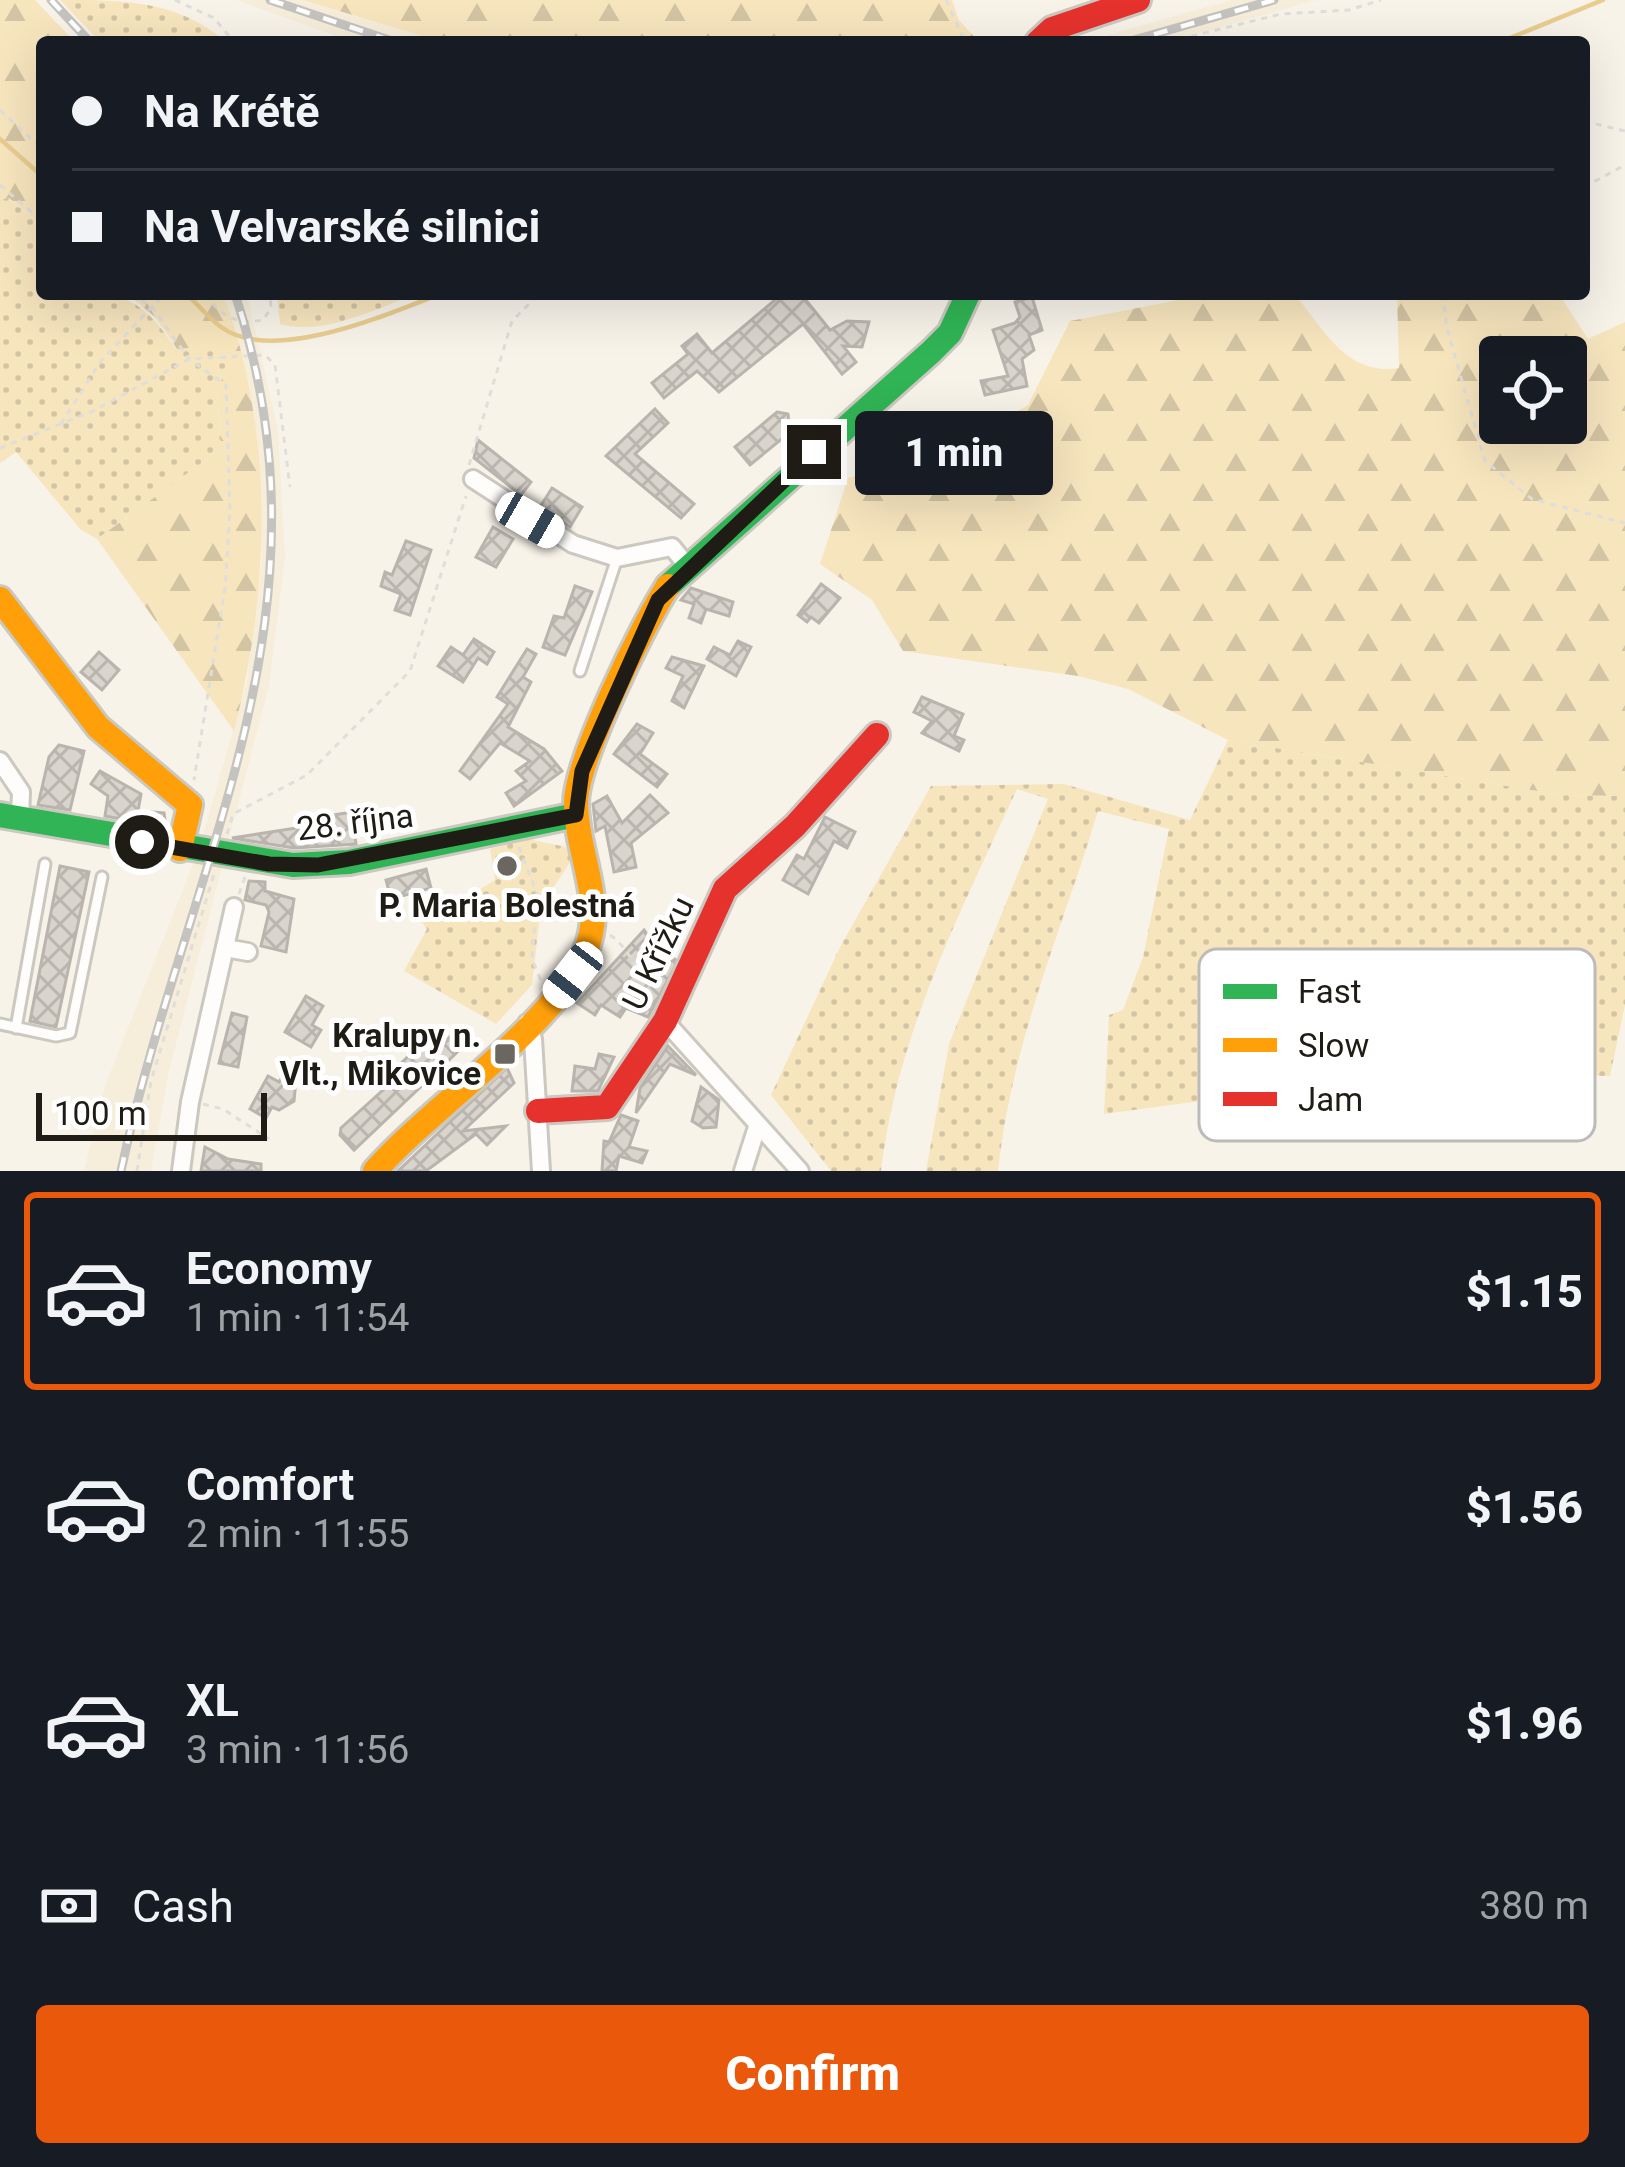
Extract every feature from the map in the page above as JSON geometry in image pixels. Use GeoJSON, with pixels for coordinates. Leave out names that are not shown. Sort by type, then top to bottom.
{"type":"FeatureCollection","features":[{"type":"Feature","properties":{"kind":"main road"},"geometry":{"type":"LineString","coordinates":[[1048,36],[1070,22],[1138,0]]}},
{"type":"Feature","properties":{"kind":"main road"},"geometry":{"type":"LineString","coordinates":[[375,1171],[415,1122],[527,1023],[573,975],[594,923],[576,815],[582,771],[650,612],[689,568],[931,352],[950,333],[965,300]]}},
{"type":"Feature","properties":{"kind":"main road"},"geometry":{"type":"LineString","coordinates":[[0,599],[98,727],[190,805],[180,849]]}},
{"type":"Feature","properties":{"kind":"main road","name":"U Křížku"},"geometry":{"type":"LineString","coordinates":[[538,1112],[608,1107],[669,1013],[725,889],[795,826],[877,735]]}},
{"type":"Feature","properties":{"kind":"main road","name":"28. října"},"geometry":{"type":"LineString","coordinates":[[10,817],[180,849],[218,862],[293,865],[349,862],[576,815]]}},
{"type":"Feature","properties":{"kind":"street"},"geometry":{"type":"LineString","coordinates":[[473,479],[572,544],[617,558],[672,547],[689,568]]}},
{"type":"Feature","properties":{"kind":"street"},"geometry":{"type":"LineString","coordinates":[[0,761],[21,792],[10,817]]}},
{"type":"Feature","properties":{"kind":"street"},"geometry":{"type":"LineString","coordinates":[[181,1171],[190,1102],[234,908]]}},
{"type":"Feature","properties":{"kind":"street"},"geometry":{"type":"LineString","coordinates":[[225,947],[248,952]]}},
{"type":"Feature","properties":{"kind":"street"},"geometry":{"type":"LineString","coordinates":[[669,1013],[757,1127],[800,1171]]}},
{"type":"Feature","properties":{"kind":"street"},"geometry":{"type":"LineString","coordinates":[[527,1023],[541,1171]]}},
{"type":"Feature","properties":{"kind":"street"},"geometry":{"type":"LineString","coordinates":[[743,1171],[757,1127]]}},
{"type":"Feature","properties":{"kind":"lane"},"geometry":{"type":"LineString","coordinates":[[580,671],[617,558]]}},
{"type":"Feature","properties":{"kind":"lane"},"geometry":{"type":"LineString","coordinates":[[16,1028],[45,864]]}},
{"type":"Feature","properties":{"kind":"lane"},"geometry":{"type":"LineString","coordinates":[[0,1024],[56,1036],[70,1033],[102,877]]}},
{"type":"Feature","properties":{"kind":"path"},"geometry":{"type":"LineString","coordinates":[[175,0],[214,17],[229,36]]}},
{"type":"Feature","properties":{"kind":"path"},"geometry":{"type":"LineString","coordinates":[[946,0],[962,36]]}},
{"type":"Feature","properties":{"kind":"path"},"geometry":{"type":"LineString","coordinates":[[1192,36],[1280,14],[1349,10],[1381,0]]}},
{"type":"Feature","properties":{"kind":"path"},"geometry":{"type":"LineString","coordinates":[[0,110],[36,143]]}},
{"type":"Feature","properties":{"kind":"path"},"geometry":{"type":"LineString","coordinates":[[1590,122],[1625,131]]}},
{"type":"Feature","properties":{"kind":"path"},"geometry":{"type":"LineString","coordinates":[[1590,184],[1625,166]]}},
{"type":"Feature","properties":{"kind":"path"},"geometry":{"type":"LineString","coordinates":[[0,185],[36,216]]}},
{"type":"Feature","properties":{"kind":"path"},"geometry":{"type":"LineString","coordinates":[[141,300],[152,307],[189,359],[226,385],[230,510],[225,588],[190,805]]}},
{"type":"Feature","properties":{"kind":"path"},"geometry":{"type":"LineString","coordinates":[[60,426],[101,361],[158,300]]}},
{"type":"Feature","properties":{"kind":"path"},"geometry":{"type":"LineString","coordinates":[[210,300],[226,318],[249,322],[263,320],[270,300]]}},
{"type":"Feature","properties":{"kind":"path"},"geometry":{"type":"LineString","coordinates":[[137,1171],[151,1081],[233,814],[307,775],[410,671],[427,605],[473,479],[468,468],[512,321],[532,300]]}},
{"type":"Feature","properties":{"kind":"path"},"geometry":{"type":"LineString","coordinates":[[1444,300],[1447,329],[1485,461],[1532,499],[1625,523]]}},
{"type":"Feature","properties":{"kind":"path"},"geometry":{"type":"LineString","coordinates":[[0,448],[60,426],[189,359],[265,355],[275,365],[290,487]]}},
{"type":"Feature","properties":{"kind":"path"},"geometry":{"type":"LineString","coordinates":[[518,840],[537,893],[532,959],[546,988]]}},
{"type":"Feature","properties":{"kind":"path"},"geometry":{"type":"LineString","coordinates":[[234,908],[246,873]]}},
{"type":"Feature","properties":{"kind":"path"},"geometry":{"type":"LineString","coordinates":[[594,923],[625,945],[634,972],[669,1013]]}},
{"type":"Feature","properties":{"kind":"path"},"geometry":{"type":"LineString","coordinates":[[190,1102],[224,1109],[269,1138]]}},
{"type":"Feature","properties":{"kind":"shaded area"},"geometry":{"type":"Polygon","coordinates":[[[237,0],[303,0],[422,36],[336,36],[237,0]]]}},
{"type":"Feature","properties":{"kind":"shaded area"},"geometry":{"type":"Polygon","coordinates":[[[1232,0],[1316,0],[1190,36],[1104,36],[1232,0]]]}},
{"type":"Feature","properties":{"kind":"shaded area"},"geometry":{"type":"Polygon","coordinates":[[[225,300],[248,300],[278,430],[285,557],[269,685],[169,1071],[151,1171],[84,1171],[105,1086],[199,849],[247,681],[262,556],[244,374],[225,300]]]}},
{"type":"Feature","properties":{"kind":"green space"},"geometry":{"type":"Polygon","coordinates":[[[0,0],[35,0],[69,36],[36,36],[36,220],[9,198],[0,199],[0,0]]]}},
{"type":"Feature","properties":{"kind":"green space"},"geometry":{"type":"Polygon","coordinates":[[[60,0],[149,5],[189,18],[218,36],[94,36],[60,0]]]}},
{"type":"Feature","properties":{"kind":"green space"},"geometry":{"type":"Polygon","coordinates":[[[303,0],[952,0],[959,20],[974,36],[422,36],[303,0]]]}},
{"type":"Feature","properties":{"kind":"green space"},"geometry":{"type":"Polygon","coordinates":[[[8,198],[36,220],[36,300],[126,300],[147,313],[176,349],[218,345],[232,364],[217,389],[221,449],[97,539],[81,530],[16,452],[0,463],[0,199],[8,198]]]}},
{"type":"Feature","properties":{"kind":"green space"},"geometry":{"type":"Polygon","coordinates":[[[134,300],[225,300],[252,401],[262,512],[260,567],[255,622],[234,731],[97,539],[221,449],[217,388],[231,364],[218,345],[177,349],[155,317],[134,300]]]}},
{"type":"Feature","properties":{"kind":"green space"},"geometry":{"type":"Polygon","coordinates":[[[278,300],[400,300],[331,324],[280,324],[278,300]]]}},
{"type":"Feature","properties":{"kind":"green space"},"geometry":{"type":"Polygon","coordinates":[[[1179,300],[1299,300],[1338,347],[1364,365],[1380,369],[1399,368],[1397,300],[1563,300],[1586,336],[1479,336],[1479,444],[1587,444],[1587,337],[1625,322],[1625,796],[1562,795],[1228,740],[1128,689],[1078,676],[903,651],[872,600],[820,564],[848,478],[964,442],[1028,405],[1070,321],[1179,300]]]}},
{"type":"Feature","properties":{"kind":"green space"},"geometry":{"type":"Polygon","coordinates":[[[1228,740],[1562,795],[1625,796],[1625,1005],[1610,1076],[1595,1076],[1595,949],[1199,949],[1199,1101],[1104,1114],[1109,1015],[1123,1010],[1143,957],[1169,829],[1098,811],[1026,1032],[998,1171],[926,1171],[949,1044],[1048,799],[1017,789],[953,928],[916,1023],[889,1120],[881,1171],[831,1171],[771,1095],[840,947],[931,786],[1064,784],[1190,820],[1228,740]]]}},
{"type":"Feature","properties":{"kind":"green space"},"geometry":{"type":"Polygon","coordinates":[[[528,839],[566,847],[571,861],[541,906],[532,985],[496,1024],[404,971],[427,929],[414,911],[465,898],[495,880],[490,849],[528,839]]]}},
{"type":"Feature","properties":{"kind":"building"},"geometry":{"type":"Polygon","coordinates":[[[775,300],[806,300],[830,330],[847,321],[869,322],[862,347],[843,346],[856,362],[842,374],[803,324],[719,392],[697,371],[664,398],[652,383],[688,354],[682,346],[697,334],[712,353],[775,300]]]}},
{"type":"Feature","properties":{"kind":"building"},"geometry":{"type":"Polygon","coordinates":[[[1033,300],[1042,330],[1029,335],[1034,350],[1022,359],[1027,386],[985,395],[981,381],[1008,376],[993,330],[1020,317],[1015,302],[1033,300]]]}},
{"type":"Feature","properties":{"kind":"building"},"geometry":{"type":"Polygon","coordinates":[[[655,409],[668,423],[635,454],[694,504],[681,518],[606,456],[655,409]]]}},
{"type":"Feature","properties":{"kind":"building"},"geometry":{"type":"Polygon","coordinates":[[[777,412],[788,414],[790,432],[750,465],[735,447],[777,412]]]}},
{"type":"Feature","properties":{"kind":"building"},"geometry":{"type":"Polygon","coordinates":[[[478,440],[531,482],[521,495],[474,458],[478,440]]]}},
{"type":"Feature","properties":{"kind":"building"},"geometry":{"type":"Polygon","coordinates":[[[552,488],[582,507],[570,527],[540,507],[552,488]]]}},
{"type":"Feature","properties":{"kind":"building"},"geometry":{"type":"Polygon","coordinates":[[[493,527],[513,539],[496,567],[476,557],[493,527]]]}},
{"type":"Feature","properties":{"kind":"building"},"geometry":{"type":"Polygon","coordinates":[[[406,541],[431,550],[410,615],[395,610],[401,594],[381,586],[385,572],[392,575],[406,541]]]}},
{"type":"Feature","properties":{"kind":"building"},"geometry":{"type":"Polygon","coordinates":[[[821,584],[840,598],[819,623],[811,617],[807,622],[798,615],[821,584]]]}},
{"type":"Feature","properties":{"kind":"building"},"geometry":{"type":"Polygon","coordinates":[[[575,586],[592,592],[565,655],[543,647],[554,616],[564,618],[575,586]]]}},
{"type":"Feature","properties":{"kind":"building"},"geometry":{"type":"Polygon","coordinates":[[[691,588],[733,602],[729,616],[706,609],[701,623],[689,618],[694,604],[681,600],[691,588]]]}},
{"type":"Feature","properties":{"kind":"building"},"geometry":{"type":"Polygon","coordinates":[[[474,639],[494,652],[487,664],[478,658],[463,682],[438,666],[451,647],[463,655],[474,639]]]}},
{"type":"Feature","properties":{"kind":"building"},"geometry":{"type":"Polygon","coordinates":[[[738,641],[751,647],[736,676],[707,659],[714,647],[730,655],[738,641]]]}},
{"type":"Feature","properties":{"kind":"building"},"geometry":{"type":"Polygon","coordinates":[[[527,649],[536,654],[523,677],[531,682],[508,727],[544,749],[562,771],[514,806],[506,793],[526,781],[516,771],[530,761],[500,743],[470,779],[460,771],[508,704],[497,697],[527,649]]]}},
{"type":"Feature","properties":{"kind":"building"},"geometry":{"type":"Polygon","coordinates":[[[99,652],[119,670],[102,690],[81,672],[99,652]]]}},
{"type":"Feature","properties":{"kind":"building"},"geometry":{"type":"Polygon","coordinates":[[[672,657],[704,666],[684,708],[672,701],[683,676],[666,668],[672,657]]]}},
{"type":"Feature","properties":{"kind":"building"},"geometry":{"type":"Polygon","coordinates":[[[922,697],[963,714],[954,736],[964,740],[959,751],[922,733],[932,721],[914,712],[922,697]]]}},
{"type":"Feature","properties":{"kind":"building"},"geometry":{"type":"Polygon","coordinates":[[[637,724],[653,733],[640,754],[667,774],[657,787],[614,754],[637,724]]]}},
{"type":"Feature","properties":{"kind":"building"},"geometry":{"type":"Polygon","coordinates":[[[59,745],[84,751],[70,810],[38,805],[49,757],[59,745]]]}},
{"type":"Feature","properties":{"kind":"building"},"geometry":{"type":"Polygon","coordinates":[[[100,771],[141,794],[138,811],[164,813],[166,827],[105,816],[108,796],[91,784],[100,771]]]}},
{"type":"Feature","properties":{"kind":"building"},"geometry":{"type":"Polygon","coordinates":[[[650,795],[668,813],[631,843],[636,867],[614,872],[605,826],[596,831],[593,804],[607,796],[622,823],[650,795]]]}},
{"type":"Feature","properties":{"kind":"building"},"geometry":{"type":"Polygon","coordinates":[[[352,812],[356,844],[294,848],[232,838],[322,824],[321,817],[352,812]]]}},
{"type":"Feature","properties":{"kind":"building"},"geometry":{"type":"Polygon","coordinates":[[[825,817],[855,832],[847,848],[834,841],[808,894],[783,880],[797,855],[804,859],[825,817]]]}},
{"type":"Feature","properties":{"kind":"building"},"geometry":{"type":"Polygon","coordinates":[[[60,866],[89,872],[56,1027],[30,1021],[60,866]]]}},
{"type":"Feature","properties":{"kind":"building"},"geometry":{"type":"Polygon","coordinates":[[[426,869],[431,888],[391,899],[386,880],[426,869]]]}},
{"type":"Feature","properties":{"kind":"building"},"geometry":{"type":"Polygon","coordinates":[[[249,881],[265,882],[265,891],[294,899],[286,952],[261,946],[269,912],[266,905],[245,900],[249,881]]]}},
{"type":"Feature","properties":{"kind":"building"},"geometry":{"type":"Polygon","coordinates":[[[644,930],[667,962],[671,957],[678,961],[648,1017],[626,1008],[620,1017],[601,1005],[595,1015],[577,1003],[644,930]]]}},
{"type":"Feature","properties":{"kind":"building"},"geometry":{"type":"Polygon","coordinates":[[[306,996],[323,1006],[312,1025],[321,1030],[311,1047],[285,1032],[306,996]]]}},
{"type":"Feature","properties":{"kind":"building"},"geometry":{"type":"Polygon","coordinates":[[[232,1013],[247,1017],[238,1067],[219,1063],[232,1013]]]}},
{"type":"Feature","properties":{"kind":"building"},"geometry":{"type":"Polygon","coordinates":[[[458,1029],[469,1041],[354,1150],[340,1135],[341,1128],[393,1081],[388,1076],[426,1039],[436,1050],[458,1029]]]}},
{"type":"Feature","properties":{"kind":"building"},"geometry":{"type":"Polygon","coordinates":[[[668,1046],[696,1075],[670,1064],[636,1113],[640,1088],[668,1046]]]}},
{"type":"Feature","properties":{"kind":"building"},"geometry":{"type":"Polygon","coordinates":[[[599,1054],[614,1057],[598,1091],[572,1091],[575,1066],[595,1069],[599,1054]]]}},
{"type":"Feature","properties":{"kind":"building"},"geometry":{"type":"Polygon","coordinates":[[[507,1068],[514,1083],[463,1131],[506,1126],[487,1145],[476,1134],[426,1171],[398,1171],[507,1068]]]}},
{"type":"Feature","properties":{"kind":"building"},"geometry":{"type":"Polygon","coordinates":[[[284,1074],[296,1080],[294,1101],[279,1110],[272,1107],[266,1118],[250,1109],[268,1076],[279,1082],[284,1074]]]}},
{"type":"Feature","properties":{"kind":"building"},"geometry":{"type":"Polygon","coordinates":[[[701,1087],[719,1100],[716,1127],[703,1128],[692,1121],[701,1087]]]}},
{"type":"Feature","properties":{"kind":"building"},"geometry":{"type":"Polygon","coordinates":[[[621,1115],[638,1121],[629,1147],[647,1151],[642,1163],[619,1156],[616,1171],[602,1171],[604,1141],[609,1142],[621,1115]]]}},
{"type":"Feature","properties":{"kind":"building"},"geometry":{"type":"Polygon","coordinates":[[[205,1147],[228,1159],[261,1164],[261,1171],[201,1171],[205,1147]]]}},
{"type":"Feature","properties":{"kind":"waterway"},"geometry":{"type":"LineString","coordinates":[[1515,36],[1603,0]]}},
{"type":"Feature","properties":{"kind":"waterway"},"geometry":{"type":"LineString","coordinates":[[0,139],[36,171]]}},
{"type":"Feature","properties":{"kind":"waterway"},"geometry":{"type":"LineString","coordinates":[[193,300],[221,327],[270,341],[330,332],[425,300]]}},
{"type":"Feature","properties":{"kind":"railway"},"geometry":{"type":"LineString","coordinates":[[51,0],[84,36]]}},
{"type":"Feature","properties":{"kind":"railway"},"geometry":{"type":"LineString","coordinates":[[270,0],[377,36]]}},
{"type":"Feature","properties":{"kind":"railway"},"geometry":{"type":"LineString","coordinates":[[1148,36],[1274,0]]}},
{"type":"Feature","properties":{"kind":"railway"},"geometry":{"type":"LineString","coordinates":[[121,1171],[149,1058],[243,738],[263,632],[272,524],[264,412],[236,300]]}},
{"type":"Feature","properties":{"kind":"traffic: fast"},"geometry":{"type":"LineString","coordinates":[[668,586],[931,352],[950,333],[965,300]]}},
{"type":"Feature","properties":{"kind":"traffic: fast"},"geometry":{"type":"LineString","coordinates":[[0,815],[293,865],[349,862],[576,815]]}},
{"type":"Feature","properties":{"kind":"traffic: slow"},"geometry":{"type":"LineString","coordinates":[[375,1171],[544,1012],[584,955],[593,917],[577,822],[579,783],[613,693],[668,586]]}},
{"type":"Feature","properties":{"kind":"traffic: slow"},"geometry":{"type":"LineString","coordinates":[[0,599],[98,727],[190,805],[180,849]]}},
{"type":"Feature","properties":{"kind":"traffic: jam"},"geometry":{"type":"LineString","coordinates":[[1044,36],[1052,29],[1138,0]]}},
{"type":"Feature","properties":{"kind":"traffic: jam"},"geometry":{"type":"LineString","coordinates":[[538,1111],[607,1107],[665,1021],[725,889],[795,826],[877,735]]}},
{"type":"Feature","properties":{"kind":"place","name":"P. Maria Bolestná"},"geometry":{"type":"Point","coordinates":[507,866]}},
{"type":"Feature","properties":{"kind":"place","name":"Kralupy n. Vlt., Mikovice"},"geometry":{"type":"Point","coordinates":[505,1054]}},
{"type":"Feature","properties":{"kind":"route"},"geometry":{"type":"LineString","coordinates":[[142,842],[269,864],[318,865],[576,815],[582,771],[650,612],[669,585],[814,452]]}}]}
